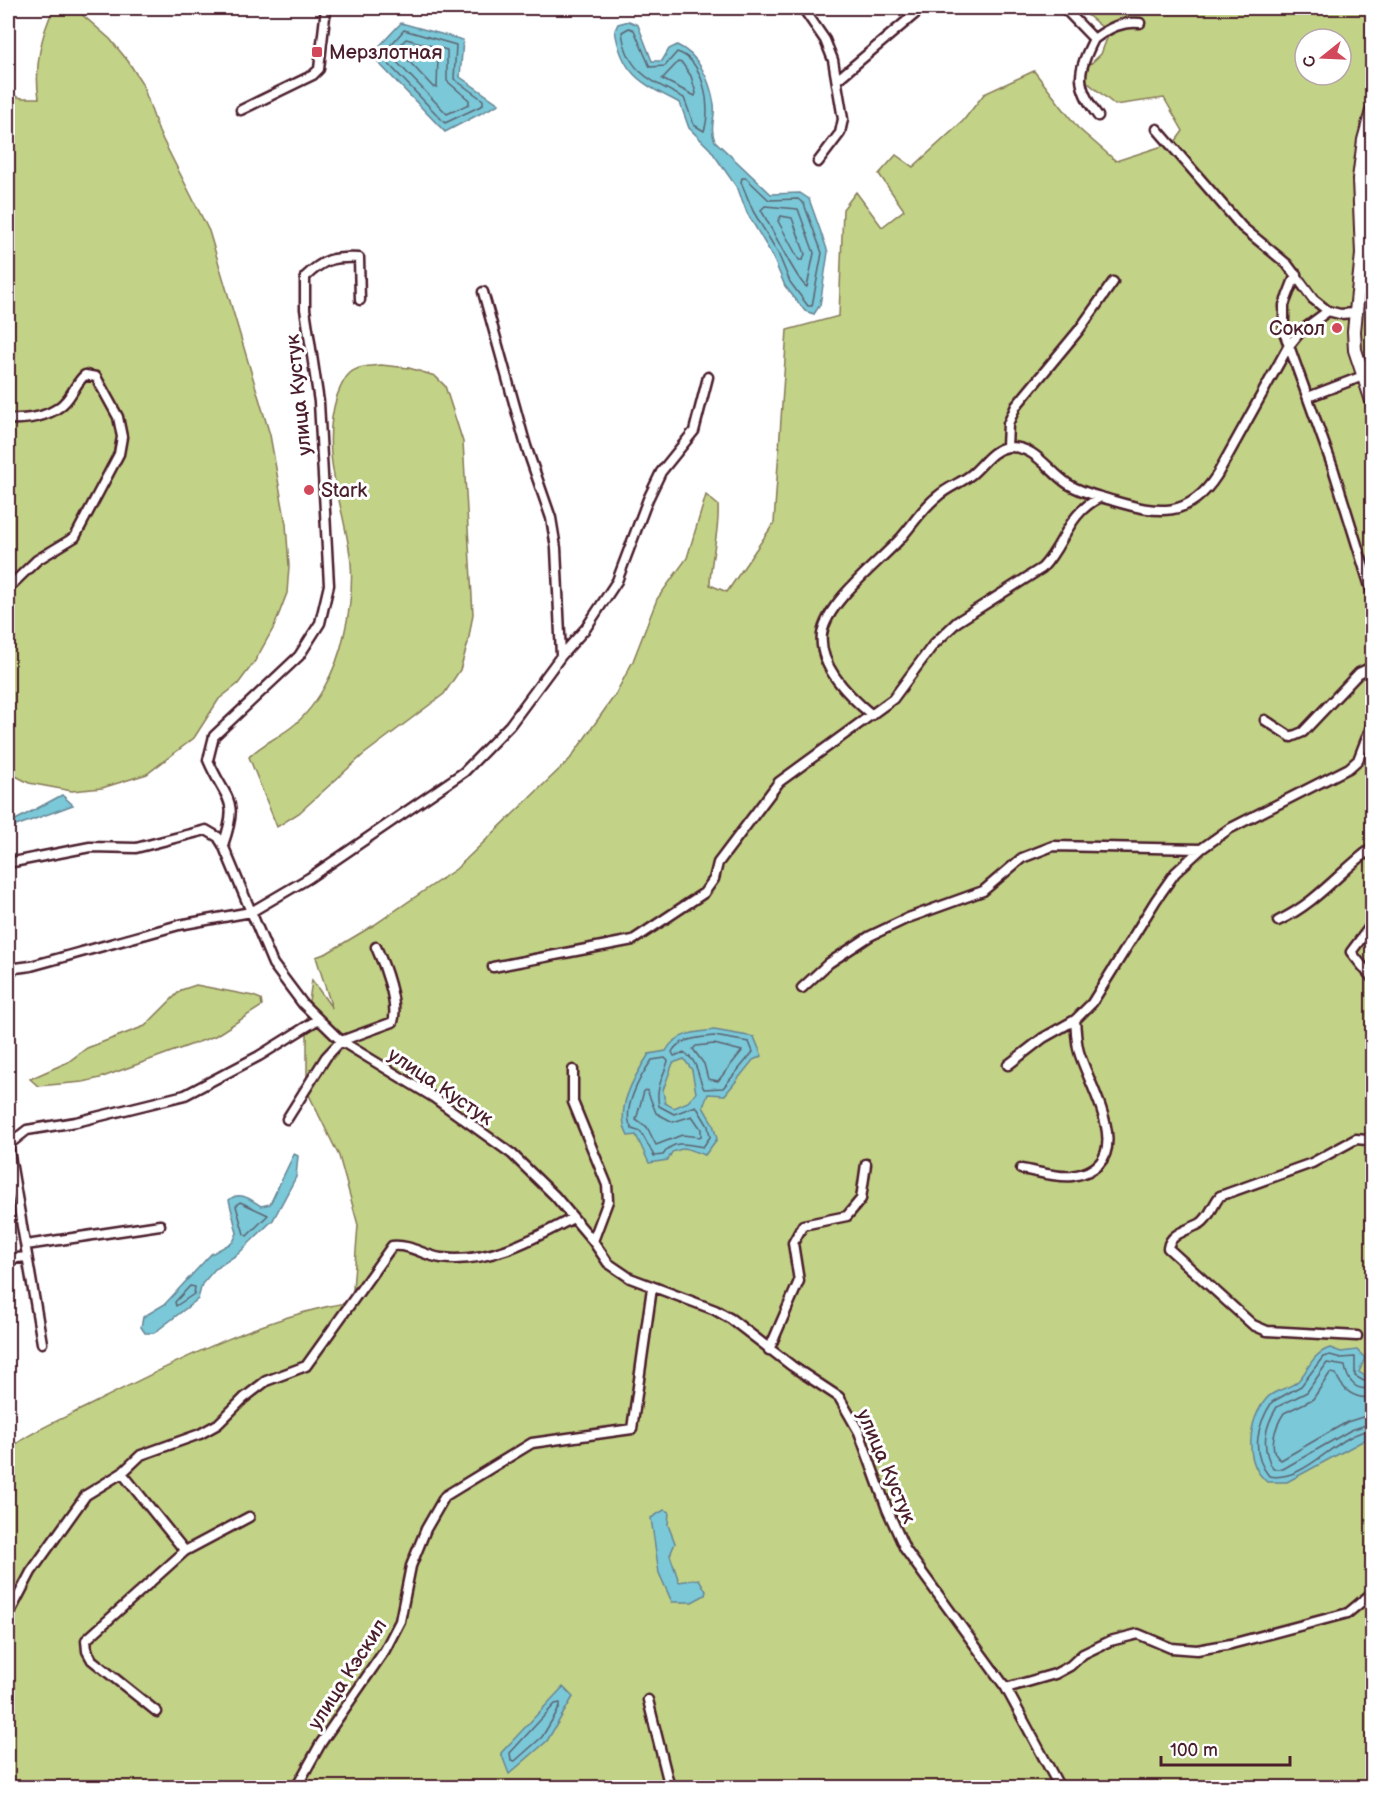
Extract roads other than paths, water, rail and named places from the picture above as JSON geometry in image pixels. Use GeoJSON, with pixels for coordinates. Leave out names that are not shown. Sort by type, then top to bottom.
{"type":"FeatureCollection","features":[{"type":"Feature","properties":{"kind":"main road"},"geometry":{"type":"LineString","coordinates":[[1372,111],[1364,140],[1359,179],[1362,254],[1355,313],[1355,350],[1372,400]]}},
{"type":"Feature","properties":{"kind":"street"},"geometry":{"type":"LineString","coordinates":[[241,110],[319,69],[326,8]]}},
{"type":"Feature","properties":{"kind":"street"},"geometry":{"type":"LineString","coordinates":[[803,8],[829,49],[838,79],[842,128],[818,162]]}},
{"type":"Feature","properties":{"kind":"street"},"geometry":{"type":"LineString","coordinates":[[838,79],[922,8]]}},
{"type":"Feature","properties":{"kind":"street"},"geometry":{"type":"LineString","coordinates":[[1064,8],[1094,39]]}},
{"type":"Feature","properties":{"kind":"street"},"geometry":{"type":"LineString","coordinates":[[1098,116],[1083,97],[1079,79],[1084,59],[1094,39],[1117,25],[1128,22],[1140,23]]}},
{"type":"Feature","properties":{"kind":"street"},"geometry":{"type":"LineString","coordinates":[[1157,129],[1242,227],[1296,274],[1313,299],[1328,311],[1340,314],[1355,313]]}},
{"type":"Feature","properties":{"kind":"street","name":"улица Кустук"},"geometry":{"type":"LineString","coordinates":[[360,300],[359,258],[333,257],[316,266],[304,277],[305,309],[319,402],[329,585],[320,623],[299,656],[214,736],[208,760],[232,806],[232,820],[223,845],[273,964],[317,1020],[341,1041],[434,1097],[512,1154],[534,1173],[593,1241],[608,1263],[630,1278],[652,1288],[715,1310],[839,1397],[859,1432],[887,1509],[905,1549],[1006,1688],[1060,1788]]}},
{"type":"Feature","properties":{"kind":"street"},"geometry":{"type":"LineString","coordinates":[[1296,274],[1284,306],[1284,332],[1308,397],[1372,593]]}},
{"type":"Feature","properties":{"kind":"street"},"geometry":{"type":"LineString","coordinates":[[1007,447],[1008,424],[1016,406],[1079,330],[1113,282]]}},
{"type":"Feature","properties":{"kind":"street"},"geometry":{"type":"LineString","coordinates":[[1359,291],[1372,292]]}},
{"type":"Feature","properties":{"kind":"street"},"geometry":{"type":"LineString","coordinates":[[483,292],[526,446],[551,518],[556,548],[561,656]]}},
{"type":"Feature","properties":{"kind":"street"},"geometry":{"type":"LineString","coordinates":[[872,715],[846,693],[836,679],[823,645],[824,625],[849,591],[899,541],[932,501],[966,479],[991,455],[1007,447],[1030,452],[1066,483],[1101,497],[1156,511],[1182,507],[1197,499],[1217,476],[1288,347],[1301,331],[1328,311]]}},
{"type":"Feature","properties":{"kind":"street"},"geometry":{"type":"LineString","coordinates":[[8,419],[24,420],[51,413],[71,396],[77,382],[85,375],[96,377],[109,396],[123,437],[119,454],[75,537],[37,560],[8,588]]}},
{"type":"Feature","properties":{"kind":"street"},"geometry":{"type":"LineString","coordinates":[[1308,397],[1363,376]]}},
{"type":"Feature","properties":{"kind":"street"},"geometry":{"type":"LineString","coordinates":[[8,969],[31,966],[179,925],[251,912],[309,878],[464,772],[510,725],[561,656],[586,628],[617,581],[648,499],[661,472],[694,430],[708,377]]}},
{"type":"Feature","properties":{"kind":"street"},"geometry":{"type":"LineString","coordinates":[[493,967],[633,940],[704,893],[714,879],[718,863],[779,782],[893,699],[933,645],[957,622],[1042,568],[1056,550],[1074,517],[1088,504],[1101,497]]}},
{"type":"Feature","properties":{"kind":"street"},"geometry":{"type":"LineString","coordinates":[[1265,720],[1291,737],[1303,732],[1359,673],[1372,668]]}},
{"type":"Feature","properties":{"kind":"street"},"geometry":{"type":"LineString","coordinates":[[1008,1065],[1043,1038],[1075,1020],[1092,1003],[1130,939],[1175,873],[1201,849],[1229,829],[1349,768],[1358,760],[1372,724]]}},
{"type":"Feature","properties":{"kind":"street"},"geometry":{"type":"LineString","coordinates":[[8,863],[90,847],[136,848],[206,830],[218,837],[223,845]]}},
{"type":"Feature","properties":{"kind":"street"},"geometry":{"type":"LineString","coordinates":[[802,988],[829,963],[870,936],[908,918],[983,891],[1022,858],[1053,846],[1201,849]]}},
{"type":"Feature","properties":{"kind":"street"},"geometry":{"type":"LineString","coordinates":[[1278,921],[1302,910],[1325,891],[1341,871],[1372,848]]}},
{"type":"Feature","properties":{"kind":"street"},"geometry":{"type":"LineString","coordinates":[[1372,924],[1351,952],[1372,978]]}},
{"type":"Feature","properties":{"kind":"street"},"geometry":{"type":"LineString","coordinates":[[287,1119],[326,1057],[341,1041],[393,1022],[395,1016],[391,994],[376,947]]}},
{"type":"Feature","properties":{"kind":"street"},"geometry":{"type":"LineString","coordinates":[[42,1343],[8,1144],[27,1130],[76,1122],[185,1095],[242,1066],[317,1020]]}},
{"type":"Feature","properties":{"kind":"street"},"geometry":{"type":"LineString","coordinates":[[1021,1169],[1070,1176],[1092,1170],[1105,1154],[1109,1134],[1103,1110],[1079,1051],[1075,1020]]}},
{"type":"Feature","properties":{"kind":"street"},"geometry":{"type":"LineString","coordinates":[[573,1070],[573,1102],[608,1185],[608,1201],[593,1241]]}},
{"type":"Feature","properties":{"kind":"street"},"geometry":{"type":"LineString","coordinates":[[1357,1336],[1267,1331],[1253,1325],[1168,1248],[1173,1238],[1207,1217],[1212,1204],[1220,1196],[1312,1163],[1356,1139],[1367,1140],[1372,1144]]}},
{"type":"Feature","properties":{"kind":"street"},"geometry":{"type":"LineString","coordinates":[[770,1350],[800,1281],[793,1243],[803,1225],[847,1216],[861,1199],[867,1164]]}},
{"type":"Feature","properties":{"kind":"street"},"geometry":{"type":"LineString","coordinates":[[8,1616],[31,1572],[86,1495],[122,1473],[141,1455],[200,1434],[218,1424],[244,1398],[266,1381],[306,1366],[392,1246],[404,1245],[442,1258],[488,1255],[524,1244],[573,1218]]}},
{"type":"Feature","properties":{"kind":"street"},"geometry":{"type":"LineString","coordinates":[[26,1245],[160,1225]]}},
{"type":"Feature","properties":{"kind":"street"},"geometry":{"type":"LineString","coordinates":[[8,1259],[26,1257]]}},
{"type":"Feature","properties":{"kind":"street","name":"улица Кэскил"},"geometry":{"type":"LineString","coordinates":[[296,1788],[321,1743],[385,1650],[400,1621],[411,1566],[426,1529],[445,1496],[532,1443],[632,1429],[652,1288]]}},
{"type":"Feature","properties":{"kind":"street"},"geometry":{"type":"LineString","coordinates":[[122,1473],[185,1551]]}},
{"type":"Feature","properties":{"kind":"street"},"geometry":{"type":"LineString","coordinates":[[157,1712],[92,1660],[87,1651],[86,1641],[185,1551],[249,1517]]}},
{"type":"Feature","properties":{"kind":"street"},"geometry":{"type":"LineString","coordinates":[[1006,1688],[1055,1674],[1070,1666],[1083,1654],[1110,1641],[1138,1634],[1171,1648],[1197,1650],[1231,1644],[1348,1613],[1372,1593]]}},
{"type":"Feature","properties":{"kind":"street"},"geometry":{"type":"LineString","coordinates":[[648,1700],[670,1788]]}},
{"type":"Feature","properties":{"kind":"water"},"geometry":{"type":"Polygon","coordinates":[[[629,21],[638,25],[652,61],[662,61],[669,49],[677,45],[692,55],[706,77],[712,95],[715,141],[771,194],[800,193],[809,199],[828,252],[820,305],[814,314],[805,311],[785,286],[772,255],[747,213],[738,189],[710,149],[689,128],[680,103],[645,84],[629,68],[618,46],[615,30],[618,24],[629,21]]]}},
{"type":"Feature","properties":{"kind":"water"},"geometry":{"type":"Polygon","coordinates":[[[401,23],[463,40],[460,77],[499,104],[445,132],[371,55],[401,23]]]}},
{"type":"Feature","properties":{"kind":"water"},"geometry":{"type":"Polygon","coordinates":[[[62,795],[73,805],[8,829],[8,824],[62,795]]]}},
{"type":"Feature","properties":{"kind":"water"},"geometry":{"type":"Polygon","coordinates":[[[714,1030],[754,1037],[762,1056],[753,1060],[725,1095],[708,1094],[703,1107],[713,1124],[717,1139],[705,1155],[685,1148],[672,1152],[668,1160],[649,1163],[636,1135],[628,1136],[624,1126],[623,1115],[632,1083],[649,1054],[666,1051],[680,1037],[714,1030]],[[684,1059],[673,1063],[663,1090],[665,1103],[674,1108],[688,1102],[696,1093],[692,1070],[684,1059]]]}},
{"type":"Feature","properties":{"kind":"water"},"geometry":{"type":"Polygon","coordinates":[[[294,1154],[298,1156],[296,1177],[273,1220],[238,1254],[215,1269],[202,1284],[198,1299],[154,1333],[145,1333],[141,1327],[143,1317],[165,1304],[211,1254],[233,1242],[237,1233],[229,1200],[241,1196],[261,1206],[270,1204],[294,1154]]]}},
{"type":"Feature","properties":{"kind":"water"},"geometry":{"type":"Polygon","coordinates":[[[1330,1348],[1341,1352],[1357,1350],[1365,1358],[1359,1372],[1365,1376],[1372,1371],[1372,1436],[1287,1482],[1267,1482],[1259,1474],[1251,1452],[1252,1429],[1261,1407],[1274,1393],[1296,1383],[1315,1357],[1330,1348]]]}},
{"type":"Feature","properties":{"kind":"water"},"geometry":{"type":"Polygon","coordinates":[[[664,1510],[669,1512],[668,1525],[675,1543],[670,1555],[679,1582],[699,1579],[706,1591],[705,1595],[692,1602],[672,1602],[659,1573],[651,1518],[664,1510]]]}},
{"type":"Feature","properties":{"kind":"water"},"geometry":{"type":"Polygon","coordinates":[[[563,1687],[573,1697],[547,1741],[509,1774],[501,1753],[563,1687]]]}},
{"type":"Feature","properties":{"kind":"place","name":"Мерзлотная"},"geometry":{"type":"Point","coordinates":[317,52]}},
{"type":"Feature","properties":{"kind":"place","name":"Сокол"},"geometry":{"type":"Point","coordinates":[1337,328]}},
{"type":"Feature","properties":{"kind":"place","name":"Stark"},"geometry":{"type":"Point","coordinates":[309,490]}}]}
